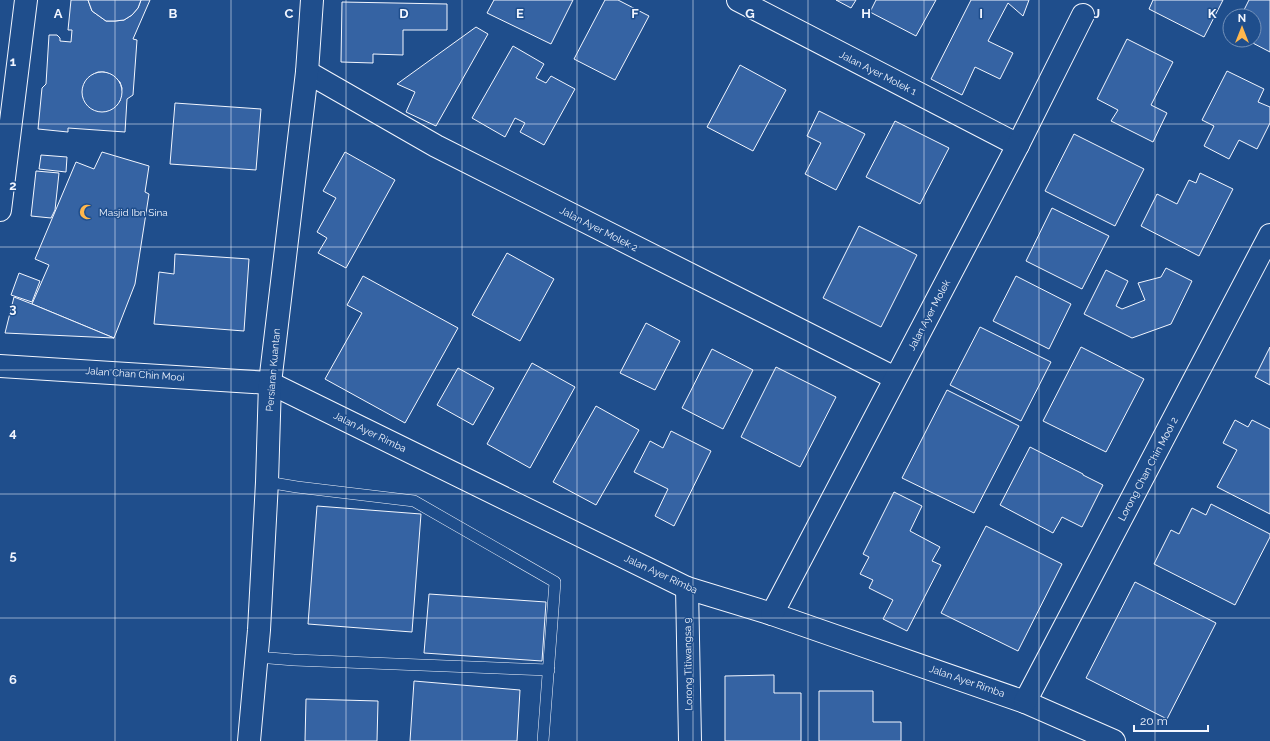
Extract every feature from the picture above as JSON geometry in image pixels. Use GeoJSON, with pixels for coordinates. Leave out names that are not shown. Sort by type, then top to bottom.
{"type":"FeatureCollection","features":[{"type":"Feature","properties":{"kind":"street"},"geometry":{"type":"LineString","coordinates":[[0,210],[26,0]]}},
{"type":"Feature","properties":{"kind":"street","name":"Persiaran Kuantan"},"geometry":{"type":"LineString","coordinates":[[249,741],[257,657],[267,482],[270,383],[307,72],[312,0]]}},
{"type":"Feature","properties":{"kind":"street","name":"Jalan Ayer Molek 1"},"geometry":{"type":"LineString","coordinates":[[738,0],[1018,146]]}},
{"type":"Feature","properties":{"kind":"street","name":"Jalan Ayer Molek"},"geometry":{"type":"LineString","coordinates":[[772,614],[1018,146],[1083,15]]}},
{"type":"Feature","properties":{"kind":"street","name":"Jalan Ayer Molek 2"},"geometry":{"type":"LineString","coordinates":[[307,72],[436,146],[896,378]]}},
{"type":"Feature","properties":{"kind":"street","name":"Lorong Chan Chin Mooi 2"},"geometry":{"type":"LineString","coordinates":[[1025,702],[1270,235]]}},
{"type":"Feature","properties":{"kind":"street","name":"Jalan Chan Chin Mooi"},"geometry":{"type":"LineString","coordinates":[[0,366],[270,383]]}},
{"type":"Feature","properties":{"kind":"street","name":"Jalan Ayer Rimba"},"geometry":{"type":"LineString","coordinates":[[270,383],[687,588],[772,614],[1025,702],[1114,741]]}},
{"type":"Feature","properties":{"kind":"street","name":"Lorong Titiwangsa 9"},"geometry":{"type":"LineString","coordinates":[[687,588],[690,741]]}},
{"type":"Feature","properties":{"kind":"lane"},"geometry":{"type":"LineString","coordinates":[[267,482],[414,501],[555,582],[543,741]]}},
{"type":"Feature","properties":{"kind":"lane"},"geometry":{"type":"LineString","coordinates":[[257,657],[294,660],[549,670]]}},
{"type":"Feature","properties":{"kind":"building"},"geometry":{"type":"Polygon","coordinates":[[[71,0],[88,0],[92,11],[106,21],[115,21],[124,20],[132,15],[138,8],[141,0],[150,0],[133,39],[137,40],[133,95],[127,99],[125,132],[68,128],[68,132],[38,129],[42,88],[46,84],[49,35],[57,35],[60,38],[60,41],[71,42],[72,30],[68,30],[71,0]],[[98,72],[92,75],[84,85],[83,97],[91,108],[104,111],[110,110],[120,101],[122,88],[120,82],[110,74],[98,72]]]}},
{"type":"Feature","properties":{"kind":"building"},"geometry":{"type":"Polygon","coordinates":[[[88,0],[141,0],[138,8],[132,15],[124,20],[106,21],[92,11],[88,0]]]}},
{"type":"Feature","properties":{"kind":"building"},"geometry":{"type":"Polygon","coordinates":[[[494,0],[573,0],[551,44],[487,13],[494,0]]]}},
{"type":"Feature","properties":{"kind":"building"},"geometry":{"type":"Polygon","coordinates":[[[605,0],[618,0],[649,16],[615,80],[574,59],[605,0]]]}},
{"type":"Feature","properties":{"kind":"building"},"geometry":{"type":"Polygon","coordinates":[[[836,0],[856,0],[851,8],[836,0]]]}},
{"type":"Feature","properties":{"kind":"building"},"geometry":{"type":"Polygon","coordinates":[[[876,0],[936,0],[916,36],[870,12],[876,0]]]}},
{"type":"Feature","properties":{"kind":"building"},"geometry":{"type":"Polygon","coordinates":[[[971,0],[1029,0],[1023,16],[1008,3],[988,41],[1013,53],[1000,79],[975,67],[962,95],[931,79],[971,0]]]}},
{"type":"Feature","properties":{"kind":"building"},"geometry":{"type":"Polygon","coordinates":[[[1153,0],[1223,0],[1204,37],[1149,9],[1153,0]]]}},
{"type":"Feature","properties":{"kind":"building"},"geometry":{"type":"Polygon","coordinates":[[[1249,0],[1270,0],[1270,52],[1262,48],[1262,8],[1245,8],[1249,0]]]}},
{"type":"Feature","properties":{"kind":"building"},"geometry":{"type":"Polygon","coordinates":[[[342,2],[447,4],[447,30],[403,30],[403,55],[373,54],[373,63],[341,62],[342,2]]]}},
{"type":"Feature","properties":{"kind":"building"},"geometry":{"type":"Polygon","coordinates":[[[476,27],[488,34],[436,126],[406,112],[415,92],[397,84],[476,27]]]}},
{"type":"Feature","properties":{"kind":"building"},"geometry":{"type":"Polygon","coordinates":[[[1127,39],[1173,62],[1151,105],[1167,113],[1153,142],[1111,121],[1118,110],[1097,99],[1127,39]]]}},
{"type":"Feature","properties":{"kind":"building"},"geometry":{"type":"Polygon","coordinates":[[[513,46],[544,64],[536,78],[546,83],[551,76],[575,89],[544,145],[520,132],[525,123],[515,118],[505,137],[472,118],[513,46]]]}},
{"type":"Feature","properties":{"kind":"building"},"geometry":{"type":"Polygon","coordinates":[[[740,65],[786,90],[753,151],[707,127],[740,65]]]}},
{"type":"Feature","properties":{"kind":"building"},"geometry":{"type":"Polygon","coordinates":[[[1227,71],[1264,89],[1258,102],[1270,107],[1270,123],[1257,149],[1239,140],[1229,159],[1204,146],[1214,126],[1202,120],[1227,71]]]}},
{"type":"Feature","properties":{"kind":"building"},"geometry":{"type":"Polygon","coordinates":[[[102,72],[116,78],[122,92],[116,106],[102,112],[88,106],[82,92],[88,78],[102,72]]]}},
{"type":"Feature","properties":{"kind":"building"},"geometry":{"type":"Polygon","coordinates":[[[175,103],[261,109],[256,170],[170,164],[175,103]]]}},
{"type":"Feature","properties":{"kind":"building"},"geometry":{"type":"Polygon","coordinates":[[[819,111],[865,134],[836,190],[805,174],[821,143],[807,136],[819,111]]]}},
{"type":"Feature","properties":{"kind":"building"},"geometry":{"type":"Polygon","coordinates":[[[895,121],[949,148],[920,204],[866,177],[895,121]]]}},
{"type":"Feature","properties":{"kind":"building"},"geometry":{"type":"Polygon","coordinates":[[[1074,134],[1144,169],[1115,226],[1045,191],[1074,134]]]}},
{"type":"Feature","properties":{"kind":"building"},"geometry":{"type":"Polygon","coordinates":[[[102,152],[149,166],[145,192],[149,194],[135,284],[114,338],[32,304],[49,265],[35,259],[76,162],[94,169],[102,152]]]}},
{"type":"Feature","properties":{"kind":"building"},"geometry":{"type":"Polygon","coordinates":[[[345,152],[395,180],[346,268],[318,253],[327,238],[317,232],[336,198],[323,191],[345,152]]]}},
{"type":"Feature","properties":{"kind":"building"},"geometry":{"type":"Polygon","coordinates":[[[41,155],[67,157],[66,172],[39,169],[41,155]]]}},
{"type":"Feature","properties":{"kind":"building"},"geometry":{"type":"Polygon","coordinates":[[[36,171],[59,173],[55,210],[51,218],[31,216],[36,171]]]}},
{"type":"Feature","properties":{"kind":"building"},"geometry":{"type":"Polygon","coordinates":[[[1200,173],[1233,189],[1199,256],[1141,226],[1157,194],[1177,204],[1189,180],[1196,183],[1200,173]]]}},
{"type":"Feature","properties":{"kind":"building"},"geometry":{"type":"Polygon","coordinates":[[[1052,208],[1109,236],[1082,289],[1026,261],[1052,208]]]}},
{"type":"Feature","properties":{"kind":"building"},"geometry":{"type":"Polygon","coordinates":[[[859,226],[917,255],[881,327],[823,298],[859,226]]]}},
{"type":"Feature","properties":{"kind":"building"},"geometry":{"type":"Polygon","coordinates":[[[507,253],[554,279],[520,341],[472,315],[507,253]]]}},
{"type":"Feature","properties":{"kind":"building"},"geometry":{"type":"Polygon","coordinates":[[[175,254],[249,259],[244,331],[154,324],[159,272],[174,274],[175,254]]]}},
{"type":"Feature","properties":{"kind":"building"},"geometry":{"type":"Polygon","coordinates":[[[1166,268],[1192,281],[1171,324],[1132,338],[1084,314],[1106,270],[1128,281],[1116,306],[1122,309],[1145,300],[1138,283],[1161,277],[1166,268]]]}},
{"type":"Feature","properties":{"kind":"building"},"geometry":{"type":"Polygon","coordinates":[[[19,273],[40,281],[32,302],[11,295],[19,273]]]}},
{"type":"Feature","properties":{"kind":"building"},"geometry":{"type":"Polygon","coordinates":[[[363,276],[458,328],[405,423],[325,379],[362,313],[347,305],[363,276]]]}},
{"type":"Feature","properties":{"kind":"building"},"geometry":{"type":"Polygon","coordinates":[[[1016,276],[1071,304],[1049,349],[993,321],[1016,276]]]}},
{"type":"Feature","properties":{"kind":"building"},"geometry":{"type":"Polygon","coordinates":[[[14,297],[32,304],[114,338],[5,333],[14,297]]]}},
{"type":"Feature","properties":{"kind":"building"},"geometry":{"type":"Polygon","coordinates":[[[646,323],[680,341],[655,390],[620,373],[646,323]]]}},
{"type":"Feature","properties":{"kind":"building"},"geometry":{"type":"Polygon","coordinates":[[[980,327],[1051,362],[1021,421],[950,385],[980,327]]]}},
{"type":"Feature","properties":{"kind":"building"},"geometry":{"type":"Polygon","coordinates":[[[1081,347],[1144,379],[1106,452],[1043,421],[1081,347]]]}},
{"type":"Feature","properties":{"kind":"building"},"geometry":{"type":"Polygon","coordinates":[[[1270,347],[1270,385],[1255,377],[1270,347]]]}},
{"type":"Feature","properties":{"kind":"building"},"geometry":{"type":"Polygon","coordinates":[[[712,349],[753,370],[723,429],[682,408],[712,349]]]}},
{"type":"Feature","properties":{"kind":"building"},"geometry":{"type":"Polygon","coordinates":[[[532,363],[575,387],[530,468],[487,444],[532,363]]]}},
{"type":"Feature","properties":{"kind":"building"},"geometry":{"type":"Polygon","coordinates":[[[776,367],[836,397],[800,467],[741,437],[776,367]]]}},
{"type":"Feature","properties":{"kind":"building"},"geometry":{"type":"Polygon","coordinates":[[[458,368],[494,388],[473,425],[437,405],[458,368]]]}},
{"type":"Feature","properties":{"kind":"building"},"geometry":{"type":"Polygon","coordinates":[[[947,390],[1019,426],[974,513],[902,478],[947,390]]]}},
{"type":"Feature","properties":{"kind":"building"},"geometry":{"type":"Polygon","coordinates":[[[596,406],[639,430],[596,505],[553,482],[596,406]]]}},
{"type":"Feature","properties":{"kind":"building"},"geometry":{"type":"Polygon","coordinates":[[[1235,420],[1248,427],[1252,420],[1270,429],[1270,514],[1217,487],[1237,450],[1223,443],[1235,420]]]}},
{"type":"Feature","properties":{"kind":"building"},"geometry":{"type":"Polygon","coordinates":[[[671,431],[711,451],[674,526],[655,516],[668,489],[634,472],[650,441],[663,448],[671,431]]]}},
{"type":"Feature","properties":{"kind":"building"},"geometry":{"type":"Polygon","coordinates":[[[1030,447],[1103,485],[1082,527],[1062,517],[1053,533],[1000,505],[1030,447]]]}},
{"type":"Feature","properties":{"kind":"building"},"geometry":{"type":"Polygon","coordinates":[[[894,492],[922,506],[910,531],[940,547],[932,561],[941,565],[907,631],[883,619],[893,600],[869,588],[873,580],[860,574],[869,557],[863,554],[894,492]]]}},
{"type":"Feature","properties":{"kind":"building"},"geometry":{"type":"Polygon","coordinates":[[[1211,504],[1270,534],[1270,537],[1235,605],[1154,564],[1171,530],[1179,534],[1192,508],[1206,515],[1211,504]]]}},
{"type":"Feature","properties":{"kind":"building"},"geometry":{"type":"Polygon","coordinates":[[[317,506],[421,514],[412,632],[308,624],[317,506]]]}},
{"type":"Feature","properties":{"kind":"building"},"geometry":{"type":"Polygon","coordinates":[[[986,526],[1062,564],[1018,651],[941,613],[986,526]]]}},
{"type":"Feature","properties":{"kind":"building"},"geometry":{"type":"Polygon","coordinates":[[[1135,582],[1216,623],[1167,719],[1086,678],[1135,582]]]}},
{"type":"Feature","properties":{"kind":"building"},"geometry":{"type":"Polygon","coordinates":[[[429,594],[546,602],[542,661],[424,653],[429,594]]]}},
{"type":"Feature","properties":{"kind":"building"},"geometry":{"type":"Polygon","coordinates":[[[774,675],[774,693],[801,693],[801,741],[725,741],[725,676],[774,675]]]}},
{"type":"Feature","properties":{"kind":"building"},"geometry":{"type":"Polygon","coordinates":[[[414,681],[520,690],[517,741],[410,741],[414,681]]]}},
{"type":"Feature","properties":{"kind":"building"},"geometry":{"type":"Polygon","coordinates":[[[819,691],[873,691],[873,722],[901,722],[901,741],[819,741],[819,691]]]}},
{"type":"Feature","properties":{"kind":"building"},"geometry":{"type":"Polygon","coordinates":[[[306,699],[378,701],[377,741],[305,741],[306,699]]]}},
{"type":"Feature","properties":{"kind":"place","name":"Masjid Ibn Sina"},"geometry":{"type":"Point","coordinates":[87,212]}}]}
